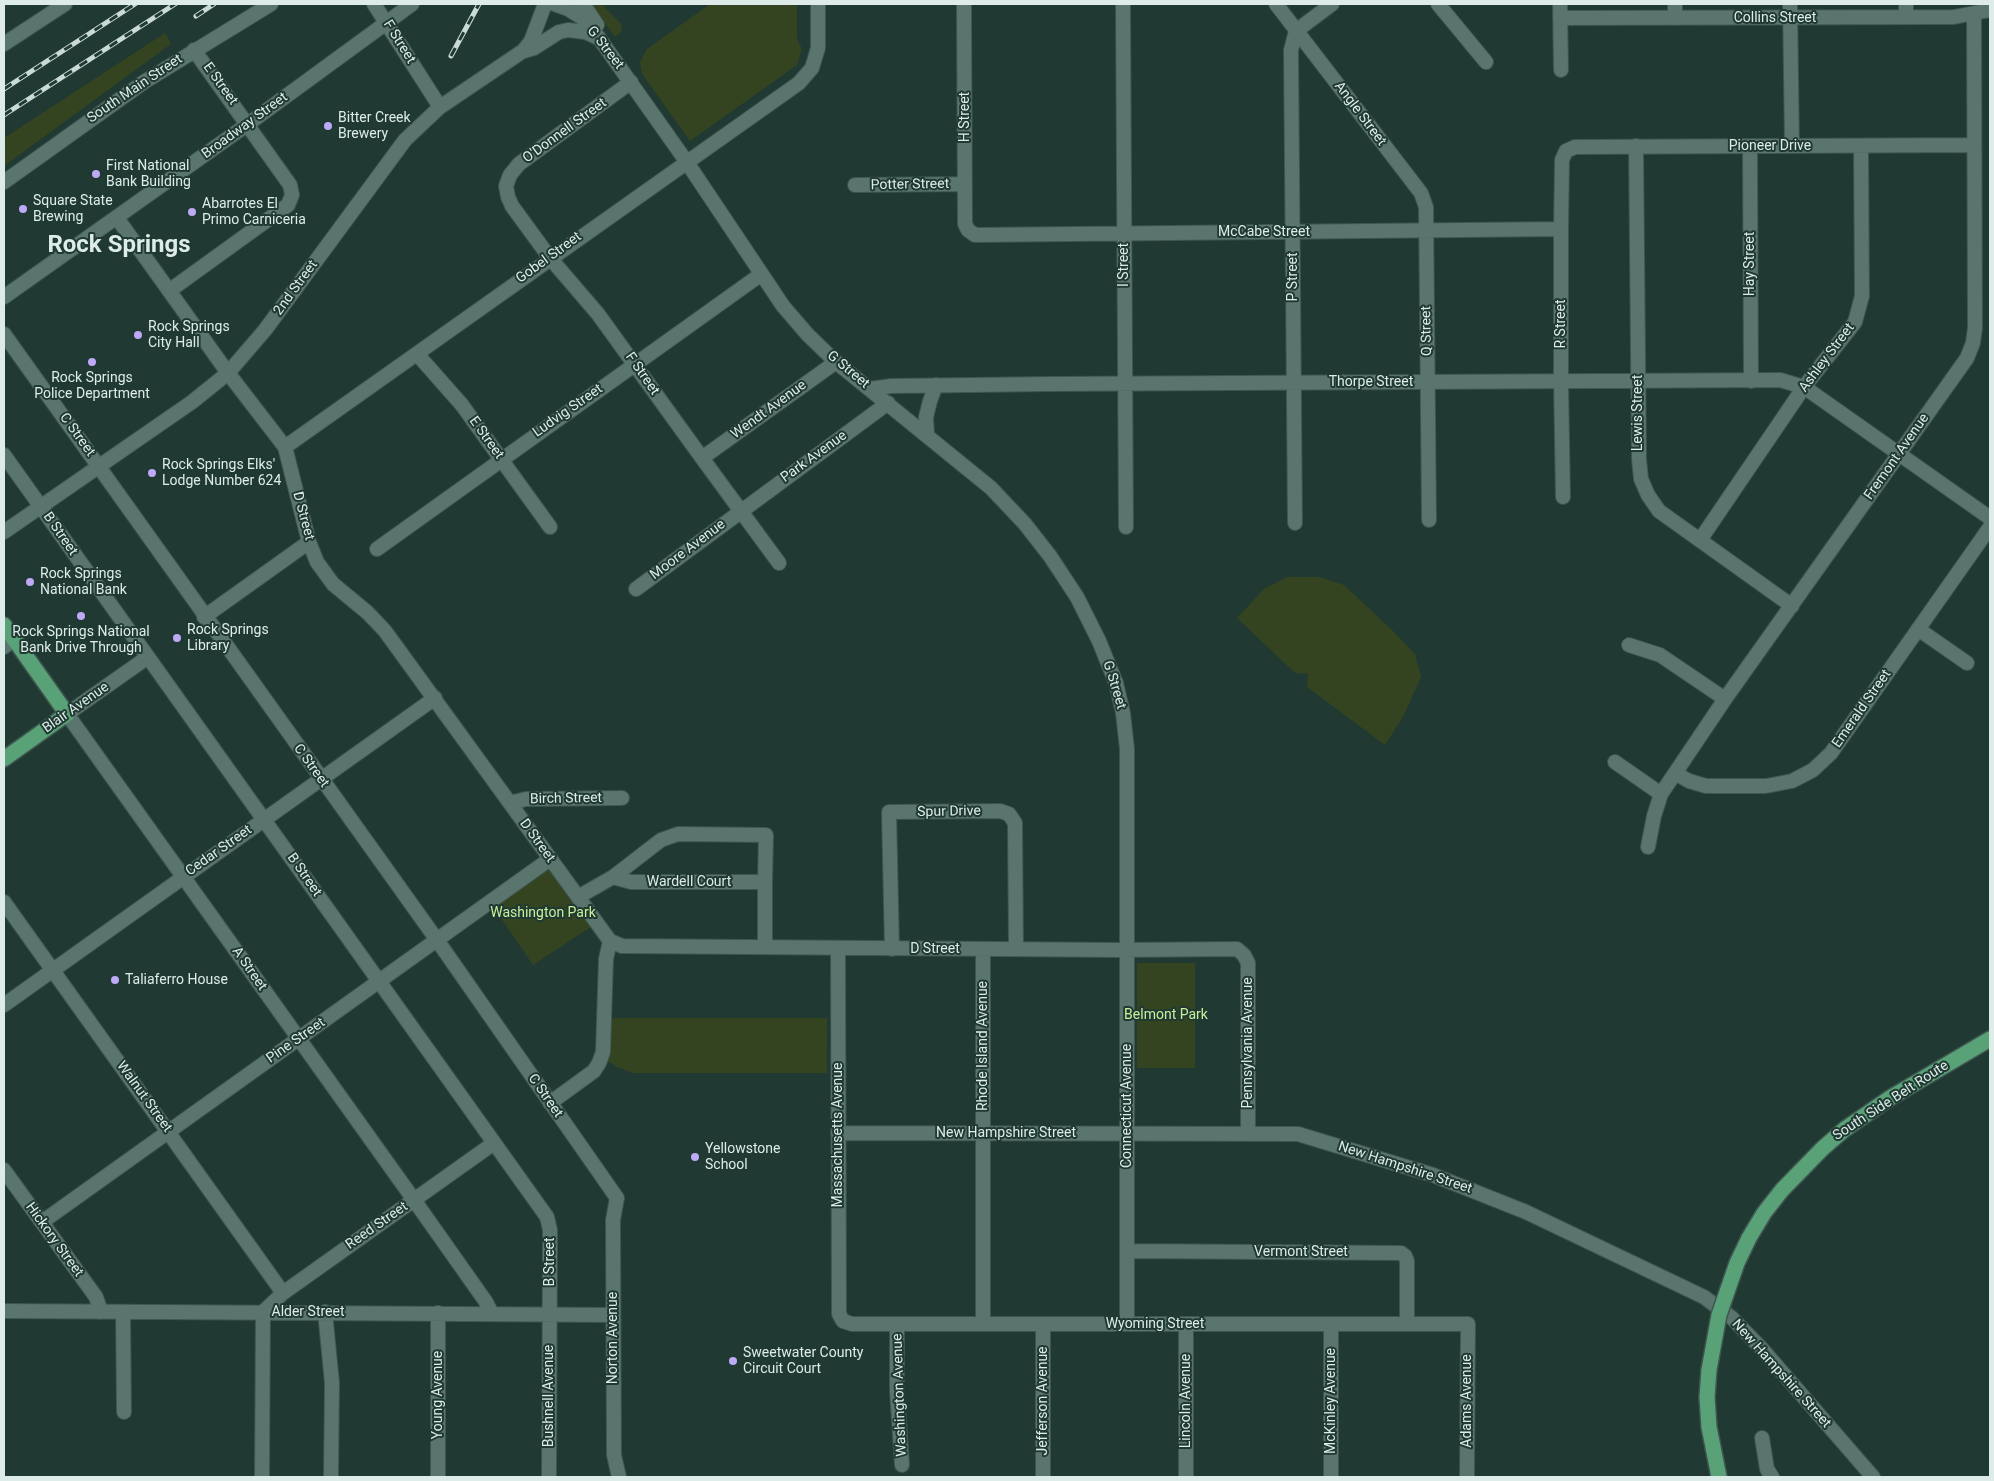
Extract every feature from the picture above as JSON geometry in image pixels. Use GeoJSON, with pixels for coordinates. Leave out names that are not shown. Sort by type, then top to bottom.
{"type":"FeatureCollection","features":[{"type":"Feature","properties":{"kind":"main road","name":"A Street"},"geometry":{"type":"LineString","coordinates":[[4,625],[9,643],[67,714]]}},
{"type":"Feature","properties":{"kind":"main road","name":"Blair Avenue"},"geometry":{"type":"LineString","coordinates":[[4,759],[67,714]]}},
{"type":"Feature","properties":{"kind":"main road","name":"South Side Belt Route"},"geometry":{"type":"LineString","coordinates":[[1719,1477],[1709,1427],[1707,1397],[1713,1342],[1721,1306],[1737,1263],[1764,1213],[1782,1190],[1823,1148],[1845,1129],[1898,1094],[1990,1039]]}},
{"type":"Feature","properties":{"kind":"street"},"geometry":{"type":"LineString","coordinates":[[4,44],[65,4]]}},
{"type":"Feature","properties":{"kind":"street","name":"South Main Street"},"geometry":{"type":"LineString","coordinates":[[4,182],[107,108],[194,50],[271,4]]}},
{"type":"Feature","properties":{"kind":"street","name":"F Street"},"geometry":{"type":"LineString","coordinates":[[374,4],[440,107]]}},
{"type":"Feature","properties":{"kind":"street","name":"Broadway Street"},"geometry":{"type":"LineString","coordinates":[[4,297],[248,124],[412,4]]}},
{"type":"Feature","properties":{"kind":"street","name":"2nd Street"},"geometry":{"type":"LineString","coordinates":[[4,532],[192,402],[228,374],[265,330],[404,140],[440,107],[523,51],[531,41],[545,4]]}},
{"type":"Feature","properties":{"kind":"street","name":"G Street"},"geometry":{"type":"LineString","coordinates":[[554,4],[568,9],[580,17],[599,38],[686,161],[760,275],[808,335],[836,362],[992,488],[1025,524],[1050,556],[1078,597],[1099,642],[1116,683],[1126,738]]}},
{"type":"Feature","properties":{"kind":"street"},"geometry":{"type":"LineString","coordinates":[[583,4],[596,24],[599,38]]}},
{"type":"Feature","properties":{"kind":"street","name":"Gobel Street"},"geometry":{"type":"LineString","coordinates":[[285,447],[798,83],[812,68],[818,48],[818,4]]}},
{"type":"Feature","properties":{"kind":"street","name":"H Street"},"geometry":{"type":"LineString","coordinates":[[964,4],[965,224],[968,230]]}},
{"type":"Feature","properties":{"kind":"street","name":"I Street"},"geometry":{"type":"LineString","coordinates":[[1123,4],[1126,527]]}},
{"type":"Feature","properties":{"kind":"street","name":"Angle Street"},"geometry":{"type":"LineString","coordinates":[[1276,4],[1421,193],[1426,207],[1426,231]]}},
{"type":"Feature","properties":{"kind":"street"},"geometry":{"type":"LineString","coordinates":[[1296,31],[1332,4]]}},
{"type":"Feature","properties":{"kind":"street"},"geometry":{"type":"LineString","coordinates":[[1438,4],[1486,62]]}},
{"type":"Feature","properties":{"kind":"street"},"geometry":{"type":"LineString","coordinates":[[1560,4],[1561,70]]}},
{"type":"Feature","properties":{"kind":"street","name":"Collins Street"},"geometry":{"type":"LineString","coordinates":[[1560,18],[1675,11],[1906,10],[1954,17],[1990,10]]}},
{"type":"Feature","properties":{"kind":"street"},"geometry":{"type":"LineString","coordinates":[[1790,11],[1792,146]]}},
{"type":"Feature","properties":{"kind":"street","name":"Fremont Avenue"},"geometry":{"type":"LineString","coordinates":[[1648,847],[1654,816],[1661,794],[1725,699],[1967,358],[1973,343],[1975,328],[1974,14]]}},
{"type":"Feature","properties":{"kind":"street"},"geometry":{"type":"LineString","coordinates":[[523,51],[534,48],[559,32],[568,30],[585,32],[599,38]]}},
{"type":"Feature","properties":{"kind":"street","name":"P Street"},"geometry":{"type":"LineString","coordinates":[[1295,523],[1291,50],[1296,31]]}},
{"type":"Feature","properties":{"kind":"street","name":"E Street"},"geometry":{"type":"LineString","coordinates":[[169,291],[288,205],[292,195],[290,185],[194,50]]}},
{"type":"Feature","properties":{"kind":"street","name":"O'Donnell Street"},"geometry":{"type":"LineString","coordinates":[[506,186],[510,175],[519,164],[631,82]]}},
{"type":"Feature","properties":{"kind":"street","name":"Pioneer Drive"},"geometry":{"type":"LineString","coordinates":[[1566,151],[1574,147],[1636,146],[1974,145]]}},
{"type":"Feature","properties":{"kind":"street","name":"Lewis Street"},"geometry":{"type":"LineString","coordinates":[[1636,146],[1638,460],[1641,478],[1648,495],[1660,511],[1792,606]]}},
{"type":"Feature","properties":{"kind":"street","name":"Ashley Street"},"geometry":{"type":"LineString","coordinates":[[1700,540],[1804,387],[1855,322],[1862,296],[1861,146]]}},
{"type":"Feature","properties":{"kind":"street","name":"Hay Street"},"geometry":{"type":"LineString","coordinates":[[1750,147],[1750,380]]}},
{"type":"Feature","properties":{"kind":"street","name":"R Street"},"geometry":{"type":"LineString","coordinates":[[1563,498],[1561,382],[1562,160],[1566,151]]}},
{"type":"Feature","properties":{"kind":"street","name":"Potter Street"},"geometry":{"type":"LineString","coordinates":[[855,185],[965,184]]}},
{"type":"Feature","properties":{"kind":"street","name":"F Street"},"geometry":{"type":"LineString","coordinates":[[506,186],[512,206],[550,258],[598,314],[779,563]]}},
{"type":"Feature","properties":{"kind":"street","name":"D Street"},"geometry":{"type":"LineString","coordinates":[[117,218],[228,374],[285,447],[309,542],[317,562],[333,584],[368,613],[385,631],[610,941],[622,946],[983,949],[1237,948],[1244,954]]}},
{"type":"Feature","properties":{"kind":"street","name":"McCabe Street"},"geometry":{"type":"LineString","coordinates":[[968,230],[975,234],[1562,229]]}},
{"type":"Feature","properties":{"kind":"street","name":"Q Street"},"geometry":{"type":"LineString","coordinates":[[1426,231],[1428,520]]}},
{"type":"Feature","properties":{"kind":"street","name":"Ludvig Street"},"geometry":{"type":"LineString","coordinates":[[377,549],[500,459],[760,275]]}},
{"type":"Feature","properties":{"kind":"street","name":"C Street"},"geometry":{"type":"LineString","coordinates":[[4,334],[204,617],[437,940],[617,1198]]}},
{"type":"Feature","properties":{"kind":"street","name":"E Street"},"geometry":{"type":"LineString","coordinates":[[417,354],[462,406],[550,527]]}},
{"type":"Feature","properties":{"kind":"street","name":"Wendt Avenue"},"geometry":{"type":"LineString","coordinates":[[702,458],[836,362]]}},
{"type":"Feature","properties":{"kind":"street","name":"Thorpe Street"},"geometry":{"type":"LineString","coordinates":[[870,389],[891,386],[1124,383],[1780,380],[1804,387],[1990,518]]}},
{"type":"Feature","properties":{"kind":"street"},"geometry":{"type":"LineString","coordinates":[[927,435],[926,417],[936,385]]}},
{"type":"Feature","properties":{"kind":"street","name":"Park Avenue"},"geometry":{"type":"LineString","coordinates":[[740,511],[888,403]]}},
{"type":"Feature","properties":{"kind":"street","name":"B Street"},"geometry":{"type":"LineString","coordinates":[[4,455],[547,1217],[550,1230],[550,1314]]}},
{"type":"Feature","properties":{"kind":"street","name":"Moore Avenue"},"geometry":{"type":"LineString","coordinates":[[636,588],[740,511]]}},
{"type":"Feature","properties":{"kind":"street","name":"Emerald Street"},"geometry":{"type":"LineString","coordinates":[[1675,773],[1688,781],[1706,786],[1766,786],[1792,781],[1813,770],[1831,754],[1990,527]]}},
{"type":"Feature","properties":{"kind":"street"},"geometry":{"type":"LineString","coordinates":[[204,617],[309,542]]}},
{"type":"Feature","properties":{"kind":"street"},"geometry":{"type":"LineString","coordinates":[[1918,629],[1967,663]]}},
{"type":"Feature","properties":{"kind":"street"},"geometry":{"type":"LineString","coordinates":[[1629,645],[1660,654],[1725,699]]}},
{"type":"Feature","properties":{"kind":"street","name":"Blair Avenue"},"geometry":{"type":"LineString","coordinates":[[67,714],[148,657]]}},
{"type":"Feature","properties":{"kind":"street","name":"Cedar Street"},"geometry":{"type":"LineString","coordinates":[[4,1005],[435,698]]}},
{"type":"Feature","properties":{"kind":"street","name":"A Street"},"geometry":{"type":"LineString","coordinates":[[67,714],[414,1200],[486,1302],[492,1314]]}},
{"type":"Feature","properties":{"kind":"street","name":"Connecticut Avenue"},"geometry":{"type":"LineString","coordinates":[[1126,738],[1127,1324]]}},
{"type":"Feature","properties":{"kind":"street"},"geometry":{"type":"LineString","coordinates":[[1615,762],[1661,794]]}},
{"type":"Feature","properties":{"kind":"street","name":"Birch Street"},"geometry":{"type":"LineString","coordinates":[[510,803],[526,799],[622,798]]}},
{"type":"Feature","properties":{"kind":"street","name":"Spur Drive"},"geometry":{"type":"LineString","coordinates":[[892,948],[889,812],[1000,811],[1010,814],[1015,823],[1016,949]]}},
{"type":"Feature","properties":{"kind":"street","name":"Wardell Court"},"geometry":{"type":"LineString","coordinates":[[578,898],[613,877],[661,840],[678,834],[766,835],[765,947]]}},
{"type":"Feature","properties":{"kind":"street","name":"Pine Street"},"geometry":{"type":"LineString","coordinates":[[42,1222],[550,859]]}},
{"type":"Feature","properties":{"kind":"street","name":"Wardell Court"},"geometry":{"type":"LineString","coordinates":[[613,877],[631,882],[765,882]]}},
{"type":"Feature","properties":{"kind":"street","name":"Walnut Street"},"geometry":{"type":"LineString","coordinates":[[4,902],[284,1293]]}},
{"type":"Feature","properties":{"kind":"street"},"geometry":{"type":"LineString","coordinates":[[550,1103],[594,1071],[600,1063],[603,1052],[606,959],[610,941]]}},
{"type":"Feature","properties":{"kind":"street","name":"Massachusetts Avenue"},"geometry":{"type":"LineString","coordinates":[[838,948],[840,1314],[843,1321]]}},
{"type":"Feature","properties":{"kind":"street","name":"Rhode Island Avenue"},"geometry":{"type":"LineString","coordinates":[[983,949],[983,1324]]}},
{"type":"Feature","properties":{"kind":"street","name":"Pennsylvania Avenue"},"geometry":{"type":"LineString","coordinates":[[1244,954],[1248,963],[1248,1132]]}},
{"type":"Feature","properties":{"kind":"street","name":"New Hampshire Street"},"geometry":{"type":"LineString","coordinates":[[838,1132],[1248,1132],[1298,1134],[1433,1175],[1526,1212],[1704,1297],[1732,1318],[1762,1349],[1873,1477]]}},
{"type":"Feature","properties":{"kind":"street","name":"Reed Street"},"geometry":{"type":"LineString","coordinates":[[263,1312],[284,1293],[494,1143]]}},
{"type":"Feature","properties":{"kind":"street","name":"Hickory Street"},"geometry":{"type":"LineString","coordinates":[[4,1170],[96,1298],[101,1312]]}},
{"type":"Feature","properties":{"kind":"street","name":"Norton Avenue"},"geometry":{"type":"LineString","coordinates":[[617,1198],[613,1220],[614,1455],[619,1477]]}},
{"type":"Feature","properties":{"kind":"street","name":"Vermont Street"},"geometry":{"type":"LineString","coordinates":[[1127,1251],[1401,1253],[1407,1261],[1407,1324]]}},
{"type":"Feature","properties":{"kind":"street","name":"Alder Street"},"geometry":{"type":"LineString","coordinates":[[4,1312],[324,1312],[613,1315]]}},
{"type":"Feature","properties":{"kind":"street"},"geometry":{"type":"LineString","coordinates":[[124,1312],[124,1412]]}},
{"type":"Feature","properties":{"kind":"street"},"geometry":{"type":"LineString","coordinates":[[262,1477],[263,1312]]}},
{"type":"Feature","properties":{"kind":"street"},"geometry":{"type":"LineString","coordinates":[[324,1312],[332,1383],[331,1477]]}},
{"type":"Feature","properties":{"kind":"street","name":"Young Avenue"},"geometry":{"type":"LineString","coordinates":[[438,1313],[438,1477]]}},
{"type":"Feature","properties":{"kind":"street","name":"Bushnell Avenue"},"geometry":{"type":"LineString","coordinates":[[549,1477],[550,1314]]}},
{"type":"Feature","properties":{"kind":"street","name":"Wyoming Street"},"geometry":{"type":"LineString","coordinates":[[843,1321],[852,1324],[1468,1324]]}},
{"type":"Feature","properties":{"kind":"street","name":"Washington Avenue"},"geometry":{"type":"LineString","coordinates":[[897,1324],[897,1391],[902,1465]]}},
{"type":"Feature","properties":{"kind":"street","name":"Jefferson Avenue"},"geometry":{"type":"LineString","coordinates":[[1043,1324],[1043,1477]]}},
{"type":"Feature","properties":{"kind":"street","name":"Lincoln Avenue"},"geometry":{"type":"LineString","coordinates":[[1186,1324],[1186,1477]]}},
{"type":"Feature","properties":{"kind":"street","name":"McKinley Avenue"},"geometry":{"type":"LineString","coordinates":[[1331,1324],[1331,1477]]}},
{"type":"Feature","properties":{"kind":"street","name":"Adams Avenue"},"geometry":{"type":"LineString","coordinates":[[1467,1477],[1468,1324]]}},
{"type":"Feature","properties":{"kind":"street"},"geometry":{"type":"LineString","coordinates":[[1762,1438],[1767,1469],[1772,1477]]}},
{"type":"Feature","properties":{"kind":"green space"},"geometry":{"type":"Polygon","coordinates":[[[591,4],[604,4],[605,8],[622,25],[621,32],[615,37],[591,4]]]}},
{"type":"Feature","properties":{"kind":"green space"},"geometry":{"type":"Polygon","coordinates":[[[710,4],[797,4],[797,39],[802,49],[797,65],[690,141],[642,74],[640,62],[647,49],[710,4]]]}},
{"type":"Feature","properties":{"kind":"green space"},"geometry":{"type":"Polygon","coordinates":[[[165,33],[171,44],[4,166],[4,138],[165,33]]]}},
{"type":"Feature","properties":{"kind":"green space"},"geometry":{"type":"Polygon","coordinates":[[[1287,577],[1319,577],[1344,585],[1415,654],[1421,677],[1403,717],[1385,745],[1307,687],[1308,674],[1295,673],[1237,618],[1264,589],[1287,577]]]}},
{"type":"Feature","properties":{"kind":"green space","name":"Washington Park"},"geometry":{"type":"Polygon","coordinates":[[[550,859],[597,923],[533,965],[490,902],[550,859]]]}},
{"type":"Feature","properties":{"kind":"green space","name":"Belmont Park"},"geometry":{"type":"Polygon","coordinates":[[[1137,963],[1195,963],[1195,1068],[1137,1068],[1137,963]]]}},
{"type":"Feature","properties":{"kind":"green space"},"geometry":{"type":"Polygon","coordinates":[[[608,1018],[827,1018],[827,1073],[633,1073],[617,1067],[608,1061],[608,1018]]]}},
{"type":"Feature","properties":{"kind":"railway"},"geometry":{"type":"LineString","coordinates":[[4,89],[135,4]]}},
{"type":"Feature","properties":{"kind":"railway"},"geometry":{"type":"LineString","coordinates":[[4,115],[175,4]]}},
{"type":"Feature","properties":{"kind":"railway"},"geometry":{"type":"LineString","coordinates":[[196,16],[214,4]]}},
{"type":"Feature","properties":{"kind":"railway"},"geometry":{"type":"LineString","coordinates":[[451,56],[479,4]]}},
{"type":"Feature","properties":{"kind":"place","name":"Bitter Creek Brewery"},"geometry":{"type":"Point","coordinates":[328,126]}},
{"type":"Feature","properties":{"kind":"place","name":"First National Bank Building"},"geometry":{"type":"Point","coordinates":[96,174]}},
{"type":"Feature","properties":{"kind":"place","name":"Square State Brewing"},"geometry":{"type":"Point","coordinates":[23,209]}},
{"type":"Feature","properties":{"kind":"place","name":"Abarrotes El Primo Carniceria"},"geometry":{"type":"Point","coordinates":[192,212]}},
{"type":"Feature","properties":{"kind":"place","name":"Rock Springs City Hall"},"geometry":{"type":"Point","coordinates":[138,335]}},
{"type":"Feature","properties":{"kind":"place","name":"Rock Springs Police Department"},"geometry":{"type":"Point","coordinates":[92,362]}},
{"type":"Feature","properties":{"kind":"place","name":"Rock Springs Elks' Lodge Number 624"},"geometry":{"type":"Point","coordinates":[152,473]}},
{"type":"Feature","properties":{"kind":"place","name":"Rock Springs National Bank"},"geometry":{"type":"Point","coordinates":[30,582]}},
{"type":"Feature","properties":{"kind":"place","name":"Rock Springs National Bank Drive Through"},"geometry":{"type":"Point","coordinates":[81,616]}},
{"type":"Feature","properties":{"kind":"place","name":"Rock Springs Library"},"geometry":{"type":"Point","coordinates":[177,638]}},
{"type":"Feature","properties":{"kind":"place","name":"Taliaferro House"},"geometry":{"type":"Point","coordinates":[115,980]}},
{"type":"Feature","properties":{"kind":"place","name":"Yellowstone School"},"geometry":{"type":"Point","coordinates":[695,1157]}},
{"type":"Feature","properties":{"kind":"place","name":"Sweetwater County Circuit Court"},"geometry":{"type":"Point","coordinates":[733,1361]}},
{"type":"Feature","properties":{"kind":"district","name":"Rock Springs"},"geometry":{"type":"Point","coordinates":[119,246]}}]}
